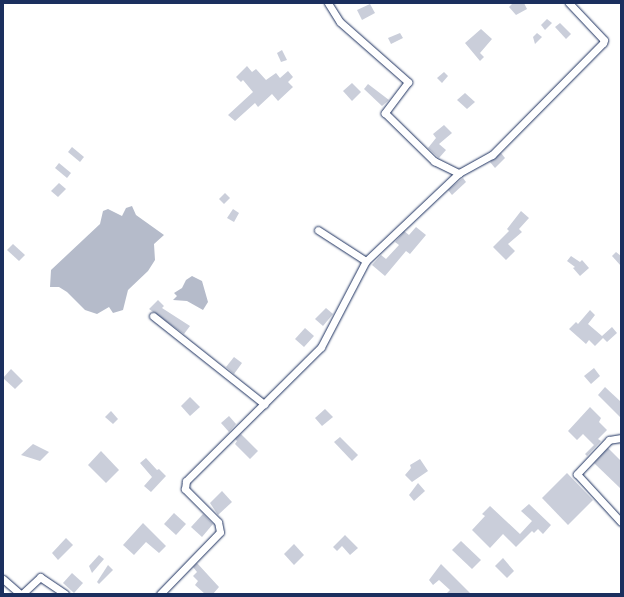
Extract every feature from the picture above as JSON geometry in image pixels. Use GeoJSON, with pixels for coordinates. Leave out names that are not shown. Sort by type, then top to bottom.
{"type":"FeatureCollection","features":[{"type":"Feature","properties":{"kind":"street"},"geometry":{"type":"LineString","coordinates":[[328,3],[340,22],[408,82],[385,113],[434,161],[459,173]]}},
{"type":"Feature","properties":{"kind":"street"},"geometry":{"type":"LineString","coordinates":[[160,594],[220,532],[218,522],[185,489],[186,481],[321,347],[366,261],[459,173],[492,155],[603,43],[604,40],[569,3]]}},
{"type":"Feature","properties":{"kind":"street"},"geometry":{"type":"LineString","coordinates":[[318,230],[366,261]]}},
{"type":"Feature","properties":{"kind":"street"},"geometry":{"type":"LineString","coordinates":[[152,316],[264,404]]}},
{"type":"Feature","properties":{"kind":"street"},"geometry":{"type":"LineString","coordinates":[[621,438],[609,440],[577,474],[621,522]]}},
{"type":"Feature","properties":{"kind":"street"},"geometry":{"type":"LineString","coordinates":[[3,578],[21,594],[40,577],[65,594]]}},
{"type":"Feature","properties":{"kind":"water"},"geometry":{"type":"Polygon","coordinates":[[[132,206],[136,215],[164,235],[154,244],[155,260],[148,271],[128,290],[123,310],[113,313],[109,307],[97,314],[85,310],[67,292],[59,287],[50,287],[51,270],[100,224],[103,211],[108,209],[122,216],[126,208],[132,206]]]}},
{"type":"Feature","properties":{"kind":"water"},"geometry":{"type":"Polygon","coordinates":[[[192,276],[202,281],[208,302],[203,310],[187,301],[173,300],[177,296],[174,293],[182,288],[186,280],[192,276]]]}},
{"type":"Feature","properties":{"kind":"building"},"geometry":{"type":"Polygon","coordinates":[[[513,3],[524,3],[527,9],[516,15],[509,7],[513,3]]]}},
{"type":"Feature","properties":{"kind":"building"},"geometry":{"type":"Polygon","coordinates":[[[370,4],[375,13],[362,20],[357,10],[370,4]]]}},
{"type":"Feature","properties":{"kind":"building"},"geometry":{"type":"Polygon","coordinates":[[[547,19],[552,23],[545,30],[541,25],[547,19]]]}},
{"type":"Feature","properties":{"kind":"building"},"geometry":{"type":"Polygon","coordinates":[[[560,23],[571,34],[566,39],[555,27],[560,23]]]}},
{"type":"Feature","properties":{"kind":"building"},"geometry":{"type":"Polygon","coordinates":[[[481,29],[492,39],[480,53],[484,57],[480,61],[465,43],[481,29]]]}},
{"type":"Feature","properties":{"kind":"building"},"geometry":{"type":"Polygon","coordinates":[[[400,33],[403,38],[391,44],[388,38],[400,33]]]}},
{"type":"Feature","properties":{"kind":"building"},"geometry":{"type":"Polygon","coordinates":[[[537,33],[542,37],[535,44],[533,37],[537,33]]]}},
{"type":"Feature","properties":{"kind":"building"},"geometry":{"type":"Polygon","coordinates":[[[282,50],[287,60],[281,62],[277,53],[282,50]]]}},
{"type":"Feature","properties":{"kind":"building"},"geometry":{"type":"Polygon","coordinates":[[[247,66],[252,72],[256,69],[266,80],[276,73],[280,78],[288,71],[293,77],[288,82],[293,87],[278,101],[272,94],[258,107],[255,103],[235,121],[228,115],[253,92],[243,80],[241,82],[236,77],[247,66]]]}},
{"type":"Feature","properties":{"kind":"building"},"geometry":{"type":"Polygon","coordinates":[[[444,72],[448,76],[442,83],[437,78],[444,72]]]}},
{"type":"Feature","properties":{"kind":"building"},"geometry":{"type":"Polygon","coordinates":[[[352,83],[361,92],[352,101],[343,91],[352,83]]]}},
{"type":"Feature","properties":{"kind":"building"},"geometry":{"type":"Polygon","coordinates":[[[368,84],[389,100],[382,106],[364,89],[368,84]]]}},
{"type":"Feature","properties":{"kind":"building"},"geometry":{"type":"Polygon","coordinates":[[[465,93],[475,102],[467,109],[457,100],[465,93]]]}},
{"type":"Feature","properties":{"kind":"building"},"geometry":{"type":"Polygon","coordinates":[[[444,125],[452,133],[439,144],[446,150],[439,158],[428,148],[436,138],[433,134],[444,125]]]}},
{"type":"Feature","properties":{"kind":"building"},"geometry":{"type":"Polygon","coordinates":[[[72,147],[84,157],[80,162],[68,152],[72,147]]]}},
{"type":"Feature","properties":{"kind":"building"},"geometry":{"type":"Polygon","coordinates":[[[501,153],[505,158],[495,168],[490,162],[501,153]]]}},
{"type":"Feature","properties":{"kind":"building"},"geometry":{"type":"Polygon","coordinates":[[[59,163],[71,173],[67,178],[55,168],[59,163]]]}},
{"type":"Feature","properties":{"kind":"building"},"geometry":{"type":"Polygon","coordinates":[[[463,178],[466,182],[452,195],[448,190],[463,178]]]}},
{"type":"Feature","properties":{"kind":"building"},"geometry":{"type":"Polygon","coordinates":[[[59,183],[66,189],[58,197],[51,191],[59,183]]]}},
{"type":"Feature","properties":{"kind":"building"},"geometry":{"type":"Polygon","coordinates":[[[225,193],[230,198],[224,204],[219,199],[225,193]]]}},
{"type":"Feature","properties":{"kind":"building"},"geometry":{"type":"Polygon","coordinates":[[[233,209],[239,213],[234,222],[227,218],[233,209]]]}},
{"type":"Feature","properties":{"kind":"building"},"geometry":{"type":"Polygon","coordinates":[[[521,211],[529,218],[519,229],[522,232],[508,244],[515,251],[506,260],[493,247],[509,231],[507,229],[521,211]]]}},
{"type":"Feature","properties":{"kind":"building"},"geometry":{"type":"Polygon","coordinates":[[[416,227],[426,235],[410,254],[406,251],[385,276],[372,265],[381,255],[386,259],[399,245],[395,242],[404,231],[409,235],[416,227]]]}},
{"type":"Feature","properties":{"kind":"building"},"geometry":{"type":"Polygon","coordinates":[[[13,244],[25,255],[19,261],[7,250],[13,244]]]}},
{"type":"Feature","properties":{"kind":"building"},"geometry":{"type":"Polygon","coordinates":[[[616,252],[621,256],[621,266],[612,256],[616,252]]]}},
{"type":"Feature","properties":{"kind":"building"},"geometry":{"type":"Polygon","coordinates":[[[571,256],[580,262],[582,260],[589,268],[580,276],[573,268],[575,267],[567,261],[571,256]]]}},
{"type":"Feature","properties":{"kind":"building"},"geometry":{"type":"Polygon","coordinates":[[[158,300],[164,306],[162,308],[190,326],[184,334],[149,309],[158,300]]]}},
{"type":"Feature","properties":{"kind":"building"},"geometry":{"type":"Polygon","coordinates":[[[326,308],[333,314],[323,326],[315,319],[326,308]]]}},
{"type":"Feature","properties":{"kind":"building"},"geometry":{"type":"Polygon","coordinates":[[[590,310],[595,315],[588,324],[602,336],[612,327],[617,333],[607,342],[603,338],[595,346],[589,340],[586,344],[569,329],[576,322],[578,324],[590,310]]]}},
{"type":"Feature","properties":{"kind":"building"},"geometry":{"type":"Polygon","coordinates":[[[305,328],[314,336],[304,347],[295,339],[305,328]]]}},
{"type":"Feature","properties":{"kind":"building"},"geometry":{"type":"Polygon","coordinates":[[[234,357],[242,363],[234,374],[226,367],[234,357]]]}},
{"type":"Feature","properties":{"kind":"building"},"geometry":{"type":"Polygon","coordinates":[[[594,368],[600,376],[591,384],[584,376],[594,368]]]}},
{"type":"Feature","properties":{"kind":"building"},"geometry":{"type":"Polygon","coordinates":[[[11,369],[23,381],[15,389],[3,378],[11,369]]]}},
{"type":"Feature","properties":{"kind":"building"},"geometry":{"type":"Polygon","coordinates":[[[605,387],[621,402],[621,418],[598,395],[605,387]]]}},
{"type":"Feature","properties":{"kind":"building"},"geometry":{"type":"Polygon","coordinates":[[[190,397],[200,407],[190,416],[181,406],[190,397]]]}},
{"type":"Feature","properties":{"kind":"building"},"geometry":{"type":"Polygon","coordinates":[[[590,407],[601,418],[599,422],[607,430],[598,439],[601,441],[587,456],[585,454],[594,445],[583,434],[577,440],[568,431],[590,407]]]}},
{"type":"Feature","properties":{"kind":"building"},"geometry":{"type":"Polygon","coordinates":[[[325,409],[333,417],[322,426],[315,418],[325,409]]]}},
{"type":"Feature","properties":{"kind":"building"},"geometry":{"type":"Polygon","coordinates":[[[111,411],[118,419],[113,424],[105,417],[111,411]]]}},
{"type":"Feature","properties":{"kind":"building"},"geometry":{"type":"Polygon","coordinates":[[[229,416],[236,424],[229,432],[221,423],[229,416]]]}},
{"type":"Feature","properties":{"kind":"building"},"geometry":{"type":"Polygon","coordinates":[[[241,434],[258,451],[250,459],[235,444],[237,441],[235,439],[241,434]]]}},
{"type":"Feature","properties":{"kind":"building"},"geometry":{"type":"Polygon","coordinates":[[[340,437],[358,455],[352,461],[334,442],[340,437]]]}},
{"type":"Feature","properties":{"kind":"building"},"geometry":{"type":"Polygon","coordinates":[[[33,444],[49,452],[40,461],[21,455],[33,444]]]}},
{"type":"Feature","properties":{"kind":"building"},"geometry":{"type":"Polygon","coordinates":[[[608,448],[621,461],[621,489],[594,463],[608,448]]]}},
{"type":"Feature","properties":{"kind":"building"},"geometry":{"type":"Polygon","coordinates":[[[101,451],[119,470],[106,483],[88,465],[101,451]]]}},
{"type":"Feature","properties":{"kind":"building"},"geometry":{"type":"Polygon","coordinates":[[[146,458],[157,470],[159,469],[166,476],[151,492],[144,486],[152,477],[140,463],[146,458]]]}},
{"type":"Feature","properties":{"kind":"building"},"geometry":{"type":"Polygon","coordinates":[[[420,459],[428,471],[412,482],[405,475],[411,468],[410,465],[420,459]]]}},
{"type":"Feature","properties":{"kind":"building"},"geometry":{"type":"Polygon","coordinates":[[[567,473],[593,500],[568,525],[542,498],[567,473]]]}},
{"type":"Feature","properties":{"kind":"building"},"geometry":{"type":"Polygon","coordinates":[[[418,483],[425,491],[414,501],[409,495],[418,483]]]}},
{"type":"Feature","properties":{"kind":"building"},"geometry":{"type":"Polygon","coordinates":[[[222,491],[232,502],[218,515],[210,503],[222,491]]]}},
{"type":"Feature","properties":{"kind":"building"},"geometry":{"type":"Polygon","coordinates":[[[529,504],[551,525],[543,534],[538,529],[534,533],[532,531],[516,547],[503,534],[490,548],[472,530],[485,516],[482,514],[490,506],[520,534],[532,521],[521,511],[529,504]]]}},
{"type":"Feature","properties":{"kind":"building"},"geometry":{"type":"Polygon","coordinates":[[[174,513],[186,524],[176,535],[164,524],[174,513]]]}},
{"type":"Feature","properties":{"kind":"building"},"geometry":{"type":"Polygon","coordinates":[[[203,514],[213,524],[202,537],[191,527],[203,514]]]}},
{"type":"Feature","properties":{"kind":"building"},"geometry":{"type":"Polygon","coordinates":[[[143,523],[166,546],[159,553],[146,542],[134,555],[123,545],[143,523]]]}},
{"type":"Feature","properties":{"kind":"building"},"geometry":{"type":"Polygon","coordinates":[[[345,535],[358,548],[350,555],[342,546],[337,551],[333,547],[345,535]]]}},
{"type":"Feature","properties":{"kind":"building"},"geometry":{"type":"Polygon","coordinates":[[[66,538],[73,545],[58,560],[52,553],[66,538]]]}},
{"type":"Feature","properties":{"kind":"building"},"geometry":{"type":"Polygon","coordinates":[[[461,541],[481,560],[472,569],[452,550],[461,541]]]}},
{"type":"Feature","properties":{"kind":"building"},"geometry":{"type":"Polygon","coordinates":[[[294,544],[304,555],[294,565],[284,554],[294,544]]]}},
{"type":"Feature","properties":{"kind":"building"},"geometry":{"type":"Polygon","coordinates":[[[99,555],[104,559],[92,573],[89,566],[99,555]]]}},
{"type":"Feature","properties":{"kind":"building"},"geometry":{"type":"Polygon","coordinates":[[[503,558],[514,571],[507,578],[495,566],[503,558]]]}},
{"type":"Feature","properties":{"kind":"building"},"geometry":{"type":"Polygon","coordinates":[[[197,563],[219,587],[213,594],[205,594],[195,585],[198,581],[193,576],[197,572],[193,567],[197,563]]]}},
{"type":"Feature","properties":{"kind":"building"},"geometry":{"type":"Polygon","coordinates":[[[441,564],[471,594],[446,594],[450,590],[439,580],[433,585],[429,580],[441,564]]]}},
{"type":"Feature","properties":{"kind":"building"},"geometry":{"type":"Polygon","coordinates":[[[108,565],[113,570],[99,584],[97,582],[108,565]]]}},
{"type":"Feature","properties":{"kind":"building"},"geometry":{"type":"Polygon","coordinates":[[[72,573],[83,583],[74,593],[63,583],[72,573]]]}}]}
